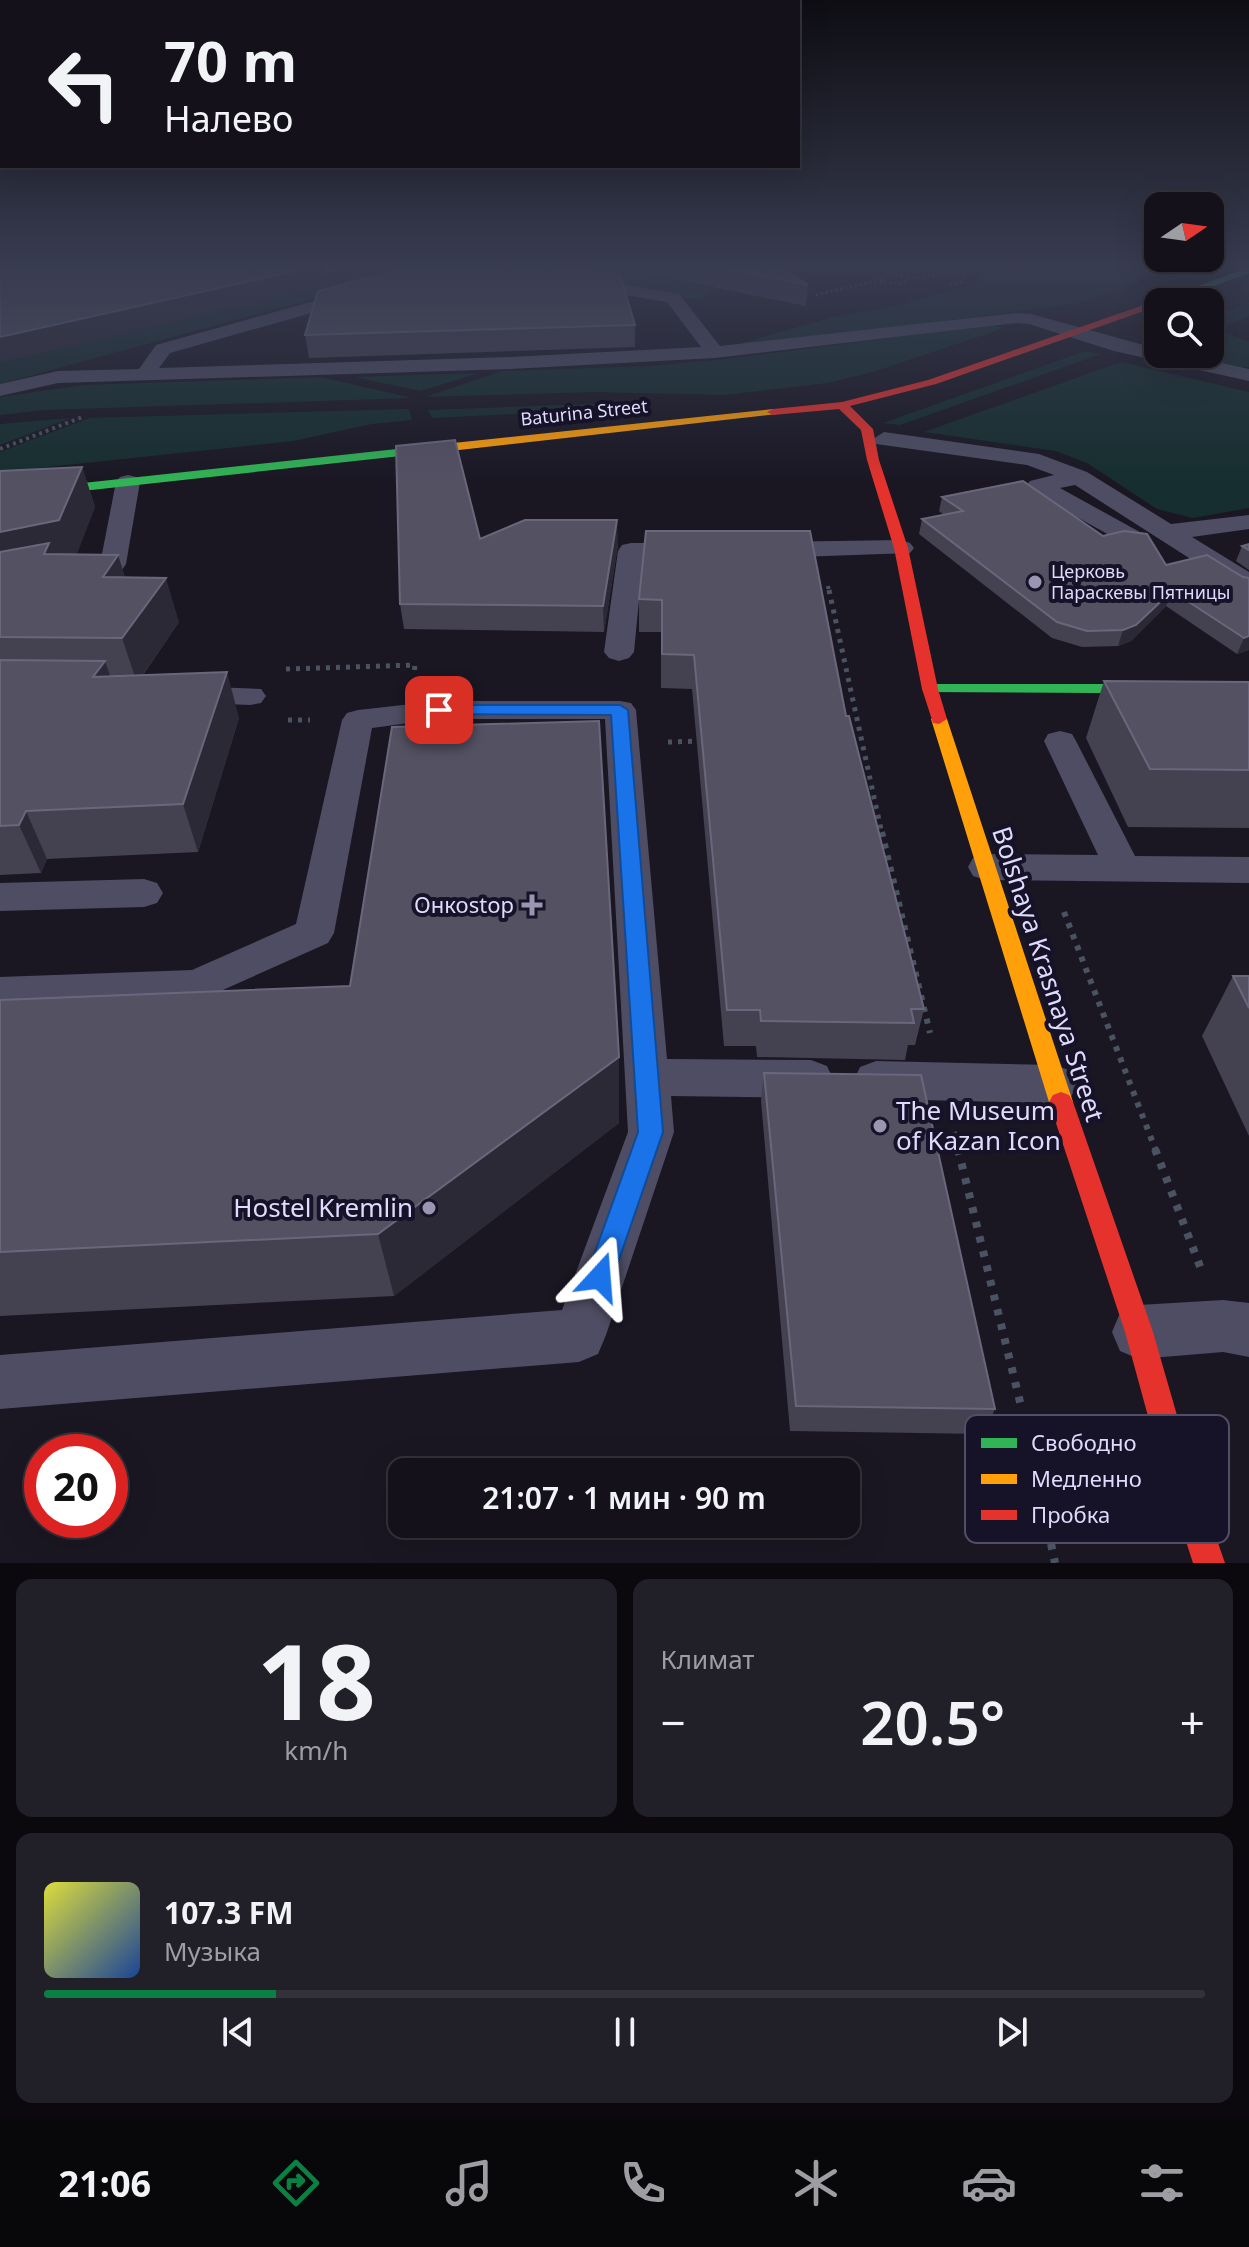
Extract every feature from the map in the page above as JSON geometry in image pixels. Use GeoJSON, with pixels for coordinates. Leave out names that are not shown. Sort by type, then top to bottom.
{"type":"FeatureCollection","features":[{"type":"Feature","properties":{"kind":"main road","name":"Baturina Street"},"geometry":{"type":"LineString","coordinates":[[0,496],[842,405],[932,382],[1063,337]]}},
{"type":"Feature","properties":{"kind":"main road","name":"Bolshaya Krasnaya Street"},"geometry":{"type":"LineString","coordinates":[[842,405],[867,429],[873,460],[901,548],[930,689],[1055,1084],[1139,1332],[1162,1415]]}},
{"type":"Feature","properties":{"kind":"main road"},"geometry":{"type":"LineString","coordinates":[[930,689],[1249,689]]}},
{"type":"Feature","properties":{"kind":"main road","name":"Bolshaya Krasnaya Street"},"geometry":{"type":"LineString","coordinates":[[1202,1543],[1209,1563]]}},
{"type":"Feature","properties":{"kind":"lane"},"geometry":{"type":"LineString","coordinates":[[145,374],[163,349],[206,337]]}},
{"type":"Feature","properties":{"kind":"lane"},"geometry":{"type":"LineString","coordinates":[[703,337],[715,352]]}},
{"type":"Feature","properties":{"kind":"lane"},"geometry":{"type":"LineString","coordinates":[[0,390],[58,377],[510,363],[715,352],[848,337]]}},
{"type":"Feature","properties":{"kind":"lane"},"geometry":{"type":"LineString","coordinates":[[1087,337],[1249,375]]}},
{"type":"Feature","properties":{"kind":"lane"},"geometry":{"type":"LineString","coordinates":[[884,439],[1031,459],[1079,477],[1249,584]]}},
{"type":"Feature","properties":{"kind":"lane"},"geometry":{"type":"LineString","coordinates":[[1079,477],[1038,486],[1138,541]]}},
{"type":"Feature","properties":{"kind":"lane"},"geometry":{"type":"LineString","coordinates":[[0,589],[113,564],[128,482]]}},
{"type":"Feature","properties":{"kind":"lane"},"geometry":{"type":"LineString","coordinates":[[1168,532],[1249,521]]}},
{"type":"Feature","properties":{"kind":"lane"},"geometry":{"type":"LineString","coordinates":[[741,551],[901,548]]}},
{"type":"Feature","properties":{"kind":"lane"},"geometry":{"type":"LineString","coordinates":[[619,652],[631,551],[710,551]]}},
{"type":"Feature","properties":{"kind":"lane"},"geometry":{"type":"LineString","coordinates":[[157,695],[250,696]]}},
{"type":"Feature","properties":{"kind":"lane"},"geometry":{"type":"LineString","coordinates":[[0,993],[196,986],[314,933],[358,720],[439,710],[620,710],[651,1132],[579,1335],[0,1382]]}},
{"type":"Feature","properties":{"kind":"lane"},"geometry":{"type":"LineString","coordinates":[[1060,741],[1123,869]]}},
{"type":"Feature","properties":{"kind":"lane"},"geometry":{"type":"LineString","coordinates":[[986,867],[1249,870]]}},
{"type":"Feature","properties":{"kind":"lane"},"geometry":{"type":"LineString","coordinates":[[0,897],[144,893]]}},
{"type":"Feature","properties":{"kind":"lane"},"geometry":{"type":"LineString","coordinates":[[646,1077],[1055,1084]]}},
{"type":"Feature","properties":{"kind":"lane"},"geometry":{"type":"LineString","coordinates":[[1139,1332],[1223,1326],[1249,1330]]}},
{"type":"Feature","properties":{"kind":"path"},"geometry":{"type":"LineString","coordinates":[[0,449],[96,412]]}},
{"type":"Feature","properties":{"kind":"path"},"geometry":{"type":"LineString","coordinates":[[284,670],[415,665],[410,715]]}},
{"type":"Feature","properties":{"kind":"path"},"geometry":{"type":"LineString","coordinates":[[622,742],[717,741]]}},
{"type":"Feature","properties":{"kind":"green space"},"geometry":{"type":"Polygon","coordinates":[[[107,337],[173,337],[0,384],[0,362],[107,337]]]}},
{"type":"Feature","properties":{"kind":"green space"},"geometry":{"type":"Polygon","coordinates":[[[764,337],[824,337],[763,345],[742,347],[739,344],[764,337]]]}},
{"type":"Feature","properties":{"kind":"green space"},"geometry":{"type":"Polygon","coordinates":[[[898,337],[977,337],[876,371],[828,383],[725,395],[594,392],[425,397],[503,371],[652,366],[898,337]]]}},
{"type":"Feature","properties":{"kind":"green space"},"geometry":{"type":"Polygon","coordinates":[[[1224,337],[1249,341],[1249,367],[1224,366],[1224,337]]]}},
{"type":"Feature","properties":{"kind":"green space"},"geometry":{"type":"Polygon","coordinates":[[[1085,351],[1101,354],[900,425],[883,423],[1085,351]]]}},
{"type":"Feature","properties":{"kind":"green space"},"geometry":{"type":"Polygon","coordinates":[[[1121,362],[1249,392],[1249,508],[1193,518],[1157,509],[1087,463],[1056,451],[924,432],[1121,362]]]}},
{"type":"Feature","properties":{"kind":"green space"},"geometry":{"type":"Polygon","coordinates":[[[478,373],[421,391],[354,377],[478,373]]]}},
{"type":"Feature","properties":{"kind":"green space"},"geometry":{"type":"Polygon","coordinates":[[[321,377],[412,398],[44,410],[0,415],[0,397],[83,385],[321,377]]]}},
{"type":"Feature","properties":{"kind":"green space"},"geometry":{"type":"Polygon","coordinates":[[[603,405],[595,410],[432,418],[428,410],[603,405]]]}},
{"type":"Feature","properties":{"kind":"green space"},"geometry":{"type":"Polygon","coordinates":[[[409,409],[412,420],[372,424],[293,441],[0,472],[0,452],[89,418],[409,409]]]}},
{"type":"Feature","properties":{"kind":"green space"},"geometry":{"type":"Polygon","coordinates":[[[71,418],[0,445],[0,424],[71,418]]]}},
{"type":"Feature","properties":{"kind":"building"},"geometry":{"type":"Polygon","coordinates":[[[455,440],[480,539],[525,520],[617,520],[603,606],[400,604],[396,446],[455,440]]]}},
{"type":"Feature","properties":{"kind":"building"},"geometry":{"type":"Polygon","coordinates":[[[82,467],[59,520],[0,532],[0,471],[82,467]]]}},
{"type":"Feature","properties":{"kind":"building"},"geometry":{"type":"Polygon","coordinates":[[[1023,481],[1103,536],[1124,531],[1147,534],[1166,565],[1207,555],[1249,578],[1249,636],[1244,638],[1172,591],[1136,625],[1123,630],[1087,631],[1057,622],[922,519],[963,511],[942,497],[1023,481]]]}},
{"type":"Feature","properties":{"kind":"building"},"geometry":{"type":"Polygon","coordinates":[[[646,531],[810,531],[846,716],[849,716],[924,1009],[911,1009],[914,1023],[761,1021],[760,1010],[727,1010],[694,655],[662,654],[662,600],[639,599],[646,531]]]}},
{"type":"Feature","properties":{"kind":"building"},"geometry":{"type":"Polygon","coordinates":[[[49,543],[44,554],[118,555],[103,577],[166,578],[122,638],[0,637],[0,552],[49,543]]]}},
{"type":"Feature","properties":{"kind":"building"},"geometry":{"type":"Polygon","coordinates":[[[0,660],[105,661],[93,677],[227,672],[183,804],[26,811],[19,825],[0,826],[0,660]]]}},
{"type":"Feature","properties":{"kind":"building"},"geometry":{"type":"Polygon","coordinates":[[[1104,681],[1249,682],[1249,770],[1150,769],[1104,681]]]}},
{"type":"Feature","properties":{"kind":"building"},"geometry":{"type":"Polygon","coordinates":[[[599,721],[619,1057],[378,1234],[0,1252],[0,1000],[350,986],[392,727],[599,721]]]}},
{"type":"Feature","properties":{"kind":"building"},"geometry":{"type":"Polygon","coordinates":[[[1233,976],[1249,976],[1249,1008],[1233,976]]]}},
{"type":"Feature","properties":{"kind":"building"},"geometry":{"type":"Polygon","coordinates":[[[764,1073],[921,1075],[995,1409],[796,1406],[764,1073]]]}},
{"type":"Feature","properties":{"kind":"traffic: fast"},"geometry":{"type":"LineString","coordinates":[[0,496],[406,452]]}},
{"type":"Feature","properties":{"kind":"traffic: fast"},"geometry":{"type":"LineString","coordinates":[[930,689],[1249,689]]}},
{"type":"Feature","properties":{"kind":"traffic: slow"},"geometry":{"type":"LineString","coordinates":[[406,452],[773,412]]}},
{"type":"Feature","properties":{"kind":"traffic: slow"},"geometry":{"type":"LineString","coordinates":[[939,719],[1061,1102]]}},
{"type":"Feature","properties":{"kind":"traffic: jam"},"geometry":{"type":"LineString","coordinates":[[773,412],[842,405],[932,382],[1061,337]]}},
{"type":"Feature","properties":{"kind":"traffic: jam"},"geometry":{"type":"LineString","coordinates":[[842,405],[867,429],[873,460],[901,548],[939,719]]}},
{"type":"Feature","properties":{"kind":"traffic: jam"},"geometry":{"type":"LineString","coordinates":[[1061,1102],[1139,1332],[1162,1415]]}},
{"type":"Feature","properties":{"kind":"traffic: jam"},"geometry":{"type":"LineString","coordinates":[[1202,1543],[1209,1563]]}},
{"type":"Feature","properties":{"kind":"place","name":"Церковь Параскевы Пятницы"},"geometry":{"type":"Point","coordinates":[1035,582]}},
{"type":"Feature","properties":{"kind":"place","name":"Онкоstop"},"geometry":{"type":"Point","coordinates":[532,905]}},
{"type":"Feature","properties":{"kind":"place","name":"The Museum of Kazan Icon"},"geometry":{"type":"Point","coordinates":[880,1126]}},
{"type":"Feature","properties":{"kind":"place","name":"Hostel Kremlin"},"geometry":{"type":"Point","coordinates":[429,1208]}},
{"type":"Feature","properties":{"kind":"route"},"geometry":{"type":"LineString","coordinates":[[439,710],[620,710],[651,1132],[600,1277]]}}]}
